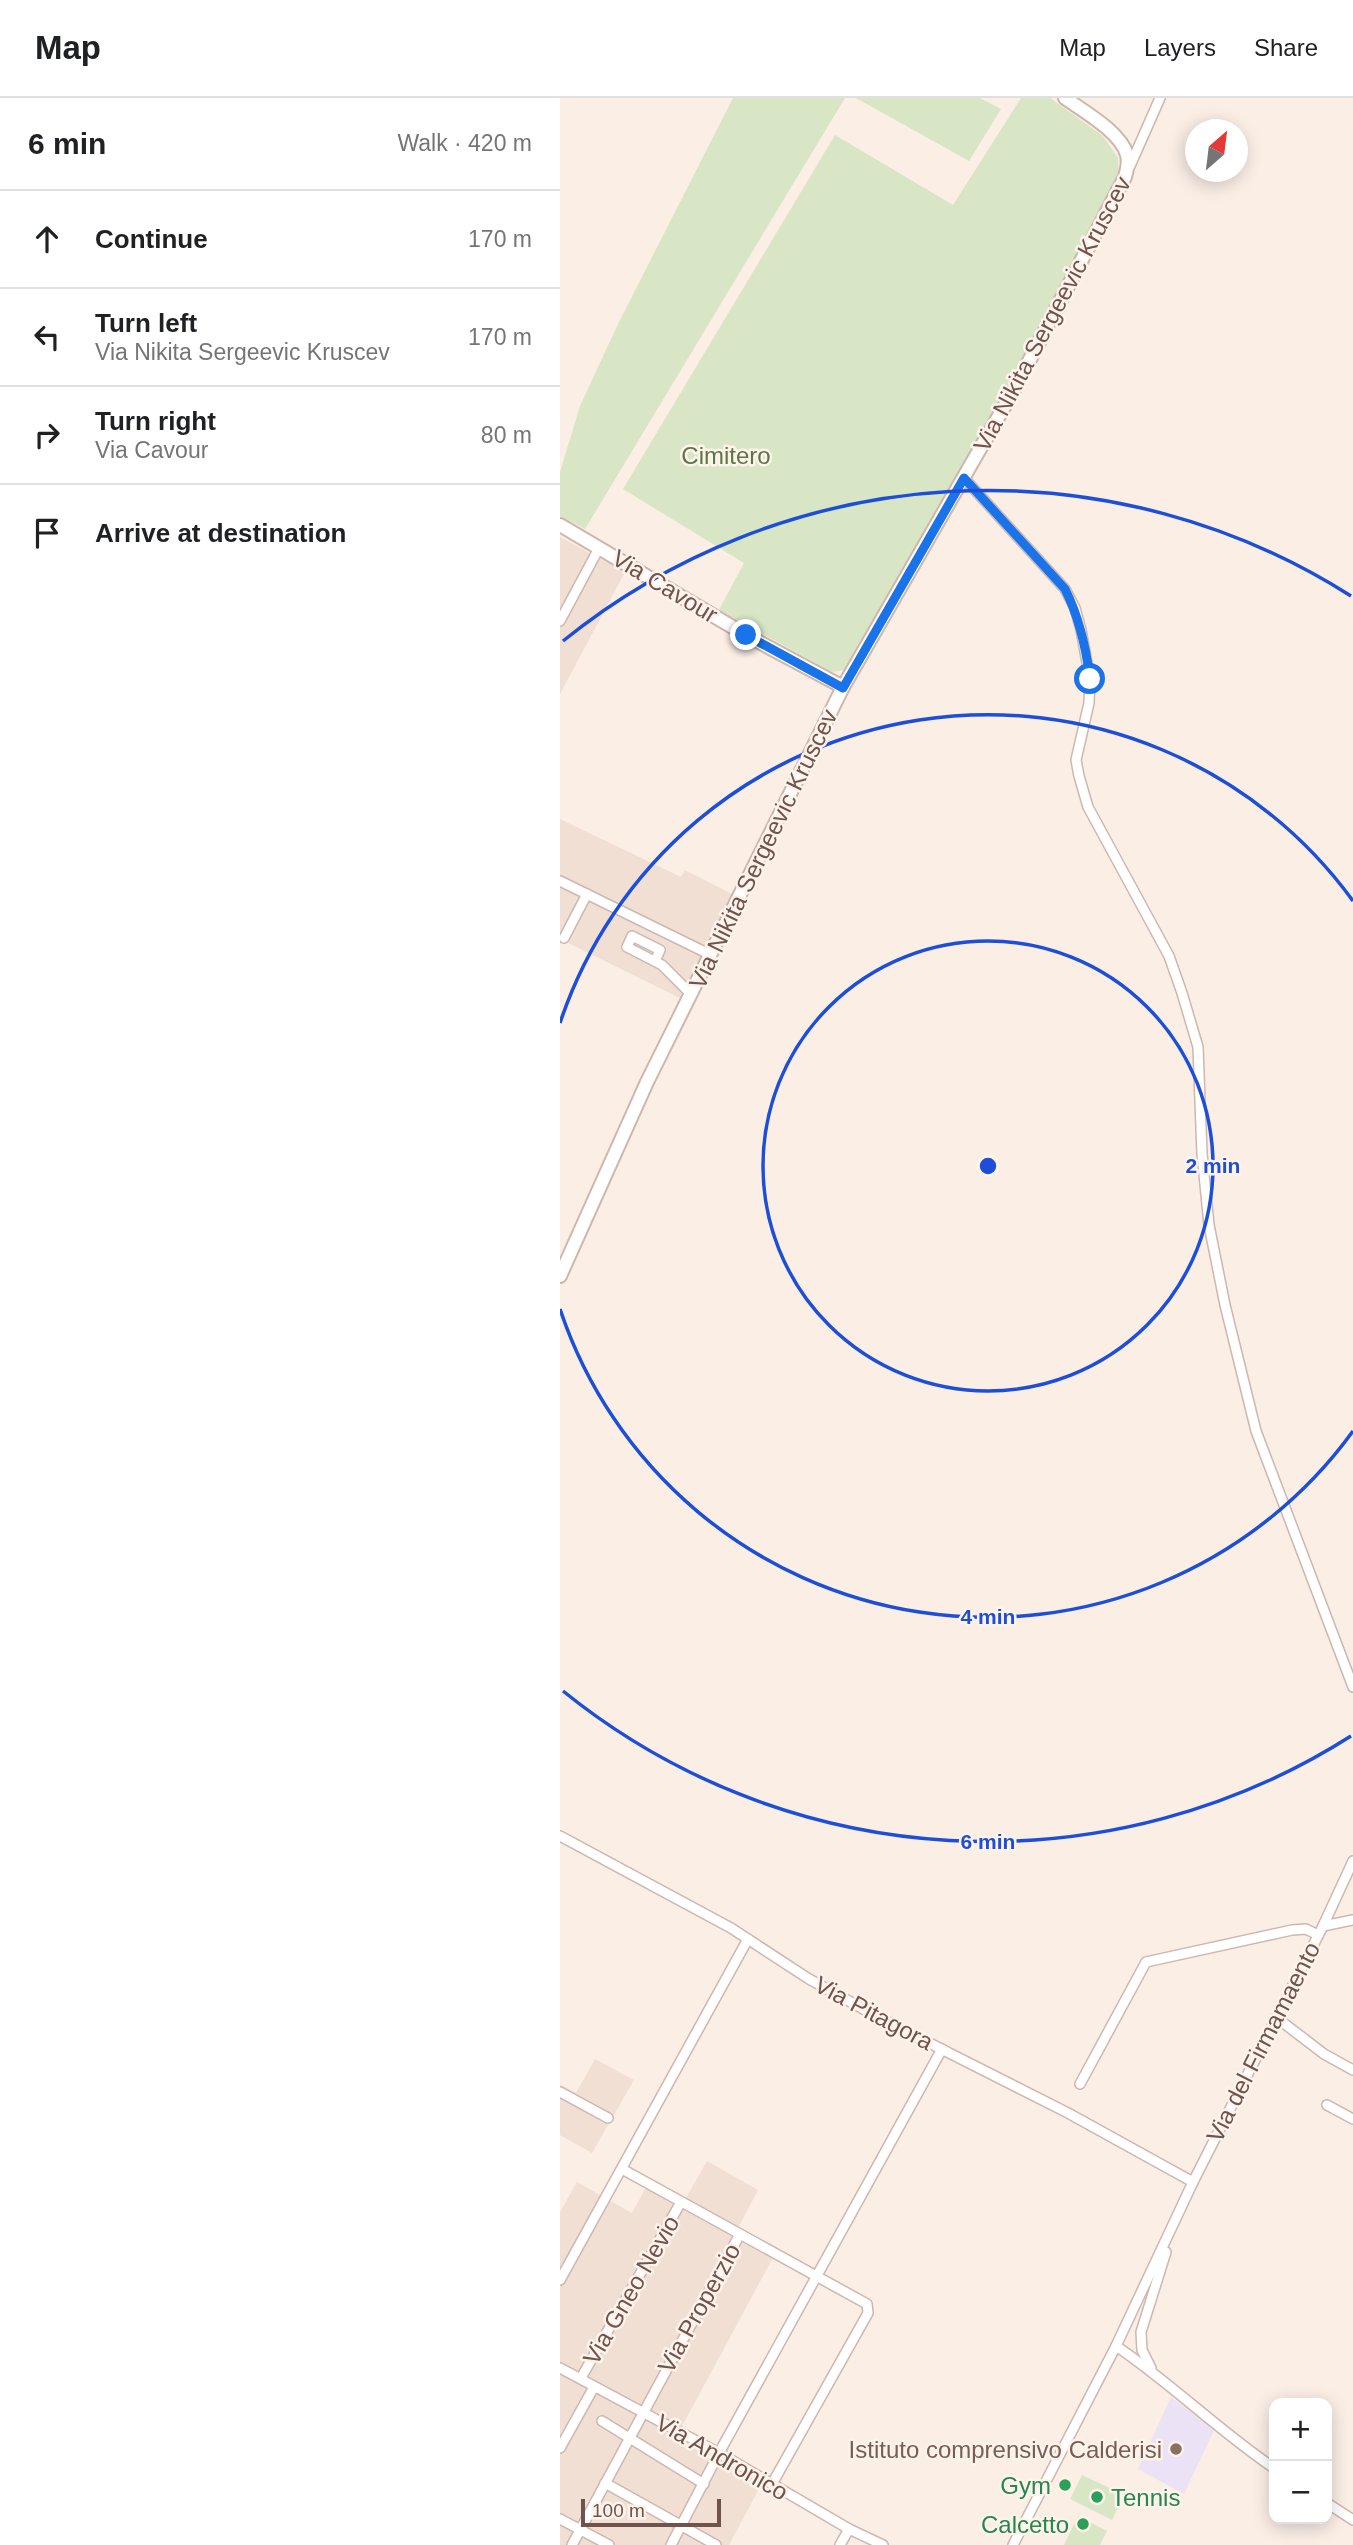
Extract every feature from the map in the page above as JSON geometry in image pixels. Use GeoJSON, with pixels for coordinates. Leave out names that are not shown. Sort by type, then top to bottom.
{"type":"FeatureCollection","features":[{"type":"Feature","properties":{"kind":"main road"},"geometry":{"type":"LineString","coordinates":[[1065,98],[1108,130],[1122,145],[1127,155],[1125,177]]}},
{"type":"Feature","properties":{"kind":"main road","name":"Via Nikita Sergeevic Kruscev"},"geometry":{"type":"LineString","coordinates":[[560,1276],[624,1131],[843,688],[1015,388],[1125,177]]}},
{"type":"Feature","properties":{"kind":"main road","name":"Via Cavour"},"geometry":{"type":"LineString","coordinates":[[560,525],[746,635],[843,688]]}},
{"type":"Feature","properties":{"kind":"street","name":"Via Nikita Sergeevic Kruscev"},"geometry":{"type":"LineString","coordinates":[[1125,177],[1160,98]]}},
{"type":"Feature","properties":{"kind":"street"},"geometry":{"type":"LineString","coordinates":[[964,478],[1065,589],[1075,608],[1087,653],[1090,679],[1089,703],[1076,760],[1079,776],[1088,807],[1169,956],[1182,993],[1198,1047],[1202,1154],[1208,1213],[1225,1305],[1256,1431],[1353,1688]]}},
{"type":"Feature","properties":{"kind":"street"},"geometry":{"type":"LineString","coordinates":[[560,621],[599,548]]}},
{"type":"Feature","properties":{"kind":"street"},"geometry":{"type":"LineString","coordinates":[[560,881],[711,955]]}},
{"type":"Feature","properties":{"kind":"street"},"geometry":{"type":"LineString","coordinates":[[564,938],[587,894]]}},
{"type":"Feature","properties":{"kind":"street"},"geometry":{"type":"LineString","coordinates":[[645,922],[637,938],[660,950],[655,961],[691,994]]}},
{"type":"Feature","properties":{"kind":"street","name":"Via Pitagora"},"geometry":{"type":"LineString","coordinates":[[560,1836],[748,1939],[810,1979],[1068,2113],[1193,2182]]}},
{"type":"Feature","properties":{"kind":"street","name":"Via del Firmamaento"},"geometry":{"type":"LineString","coordinates":[[1013,2545],[1116,2346],[1193,2182],[1353,1861]]}},
{"type":"Feature","properties":{"kind":"street"},"geometry":{"type":"LineString","coordinates":[[1080,2084],[1146,1962],[1292,1930],[1320,1931],[1353,1920]]}},
{"type":"Feature","properties":{"kind":"street"},"geometry":{"type":"LineString","coordinates":[[560,2280],[748,1939]]}},
{"type":"Feature","properties":{"kind":"street"},"geometry":{"type":"LineString","coordinates":[[1277,2018],[1324,2054],[1353,2070]]}},
{"type":"Feature","properties":{"kind":"street"},"geometry":{"type":"LineString","coordinates":[[671,2545],[942,2049]]}},
{"type":"Feature","properties":{"kind":"street"},"geometry":{"type":"LineString","coordinates":[[560,2092],[608,2118]]}},
{"type":"Feature","properties":{"kind":"street"},"geometry":{"type":"LineString","coordinates":[[1327,2105],[1353,2119]]}},
{"type":"Feature","properties":{"kind":"street"},"geometry":{"type":"LineString","coordinates":[[622,2169],[867,2304],[868,2313],[772,2484]]}},
{"type":"Feature","properties":{"kind":"street","name":"Via Gneo Nevio"},"geometry":{"type":"LineString","coordinates":[[581,2378],[681,2202]]}},
{"type":"Feature","properties":{"kind":"street","name":"Via del Firmamaento"},"geometry":{"type":"LineString","coordinates":[[1152,2370],[1142,2350],[1141,2332],[1174,2224]]}},
{"type":"Feature","properties":{"kind":"street","name":"Via Properzio"},"geometry":{"type":"LineString","coordinates":[[572,2545],[740,2234]]}},
{"type":"Feature","properties":{"kind":"street"},"geometry":{"type":"LineString","coordinates":[[1116,2346],[1152,2370],[1269,2464]]}},
{"type":"Feature","properties":{"kind":"street","name":"Via Andronico"},"geometry":{"type":"LineString","coordinates":[[560,2368],[581,2378],[641,2416],[719,2453],[849,2529],[883,2545]]}},
{"type":"Feature","properties":{"kind":"street"},"geometry":{"type":"LineString","coordinates":[[560,2448],[594,2387]]}},
{"type":"Feature","properties":{"kind":"street"},"geometry":{"type":"LineString","coordinates":[[602,2421],[704,2484]]}},
{"type":"Feature","properties":{"kind":"street"},"geometry":{"type":"LineString","coordinates":[[605,2483],[716,2545]]}},
{"type":"Feature","properties":{"kind":"street"},"geometry":{"type":"LineString","coordinates":[[1332,2506],[1353,2520]]}},
{"type":"Feature","properties":{"kind":"street"},"geometry":{"type":"LineString","coordinates":[[560,2519],[609,2545]]}},
{"type":"Feature","properties":{"kind":"street"},"geometry":{"type":"LineString","coordinates":[[840,2545],[849,2529]]}},
{"type":"Feature","properties":{"kind":"shaded area"},"geometry":{"type":"Polygon","coordinates":[[[560,537],[625,572],[560,694],[560,537]]]}},
{"type":"Feature","properties":{"kind":"shaded area"},"geometry":{"type":"Polygon","coordinates":[[[560,819],[681,877],[685,870],[732,894],[680,998],[560,939],[560,819]]]}},
{"type":"Feature","properties":{"kind":"shaded area"},"geometry":{"type":"Polygon","coordinates":[[[595,2059],[634,2080],[592,2153],[560,2135],[560,2084],[576,2093],[595,2059]]]}},
{"type":"Feature","properties":{"kind":"shaded area"},"geometry":{"type":"Polygon","coordinates":[[[707,2161],[758,2190],[737,2230],[776,2252],[680,2430],[765,2478],[729,2545],[560,2545],[560,2212],[577,2182],[632,2213],[651,2178],[686,2198],[707,2161]]]}},
{"type":"Feature","properties":{"kind":"shaded area","name":"Istituto comprensivo Calderisi"},"geometry":{"type":"Polygon","coordinates":[[[1171,2397],[1214,2430],[1184,2494],[1138,2469],[1171,2397]]]}},
{"type":"Feature","properties":{"kind":"green space"},"geometry":{"type":"Polygon","coordinates":[[[733,98],[845,98],[585,529],[560,516],[560,472],[580,406],[618,324],[733,98]]]}},
{"type":"Feature","properties":{"kind":"green space"},"geometry":{"type":"Polygon","coordinates":[[[856,98],[980,98],[1001,109],[969,161],[856,98]]]}},
{"type":"Feature","properties":{"kind":"green space","name":"Cimitero"},"geometry":{"type":"Polygon","coordinates":[[[1021,98],[1050,98],[1103,136],[1118,158],[1119,180],[960,474],[846,670],[832,672],[719,610],[744,563],[623,489],[835,135],[953,205],[1021,98]]]}},
{"type":"Feature","properties":{"kind":"green space","name":"Tennis"},"geometry":{"type":"Polygon","coordinates":[[[1082,2475],[1124,2495],[1112,2520],[1070,2499],[1082,2475]]]}},
{"type":"Feature","properties":{"kind":"green space","name":"Calcetto"},"geometry":{"type":"Polygon","coordinates":[[[1078,2516],[1107,2531],[1100,2545],[1064,2545],[1078,2516]]]}},
{"type":"Feature","properties":{"kind":"place","name":"Istituto comprensivo Calderisi"},"geometry":{"type":"Point","coordinates":[1176,2449]}},
{"type":"Feature","properties":{"kind":"place","name":"Gym"},"geometry":{"type":"Point","coordinates":[1065,2485]}},
{"type":"Feature","properties":{"kind":"place","name":"Tennis"},"geometry":{"type":"Point","coordinates":[1097,2497]}},
{"type":"Feature","properties":{"kind":"place","name":"Calcetto"},"geometry":{"type":"Point","coordinates":[1083,2524]}},
{"type":"Feature","properties":{"kind":"route"},"geometry":{"type":"LineString","coordinates":[[746,635],[843,688],[964,478],[1065,589],[1075,608],[1087,653],[1090,679]]}}]}
